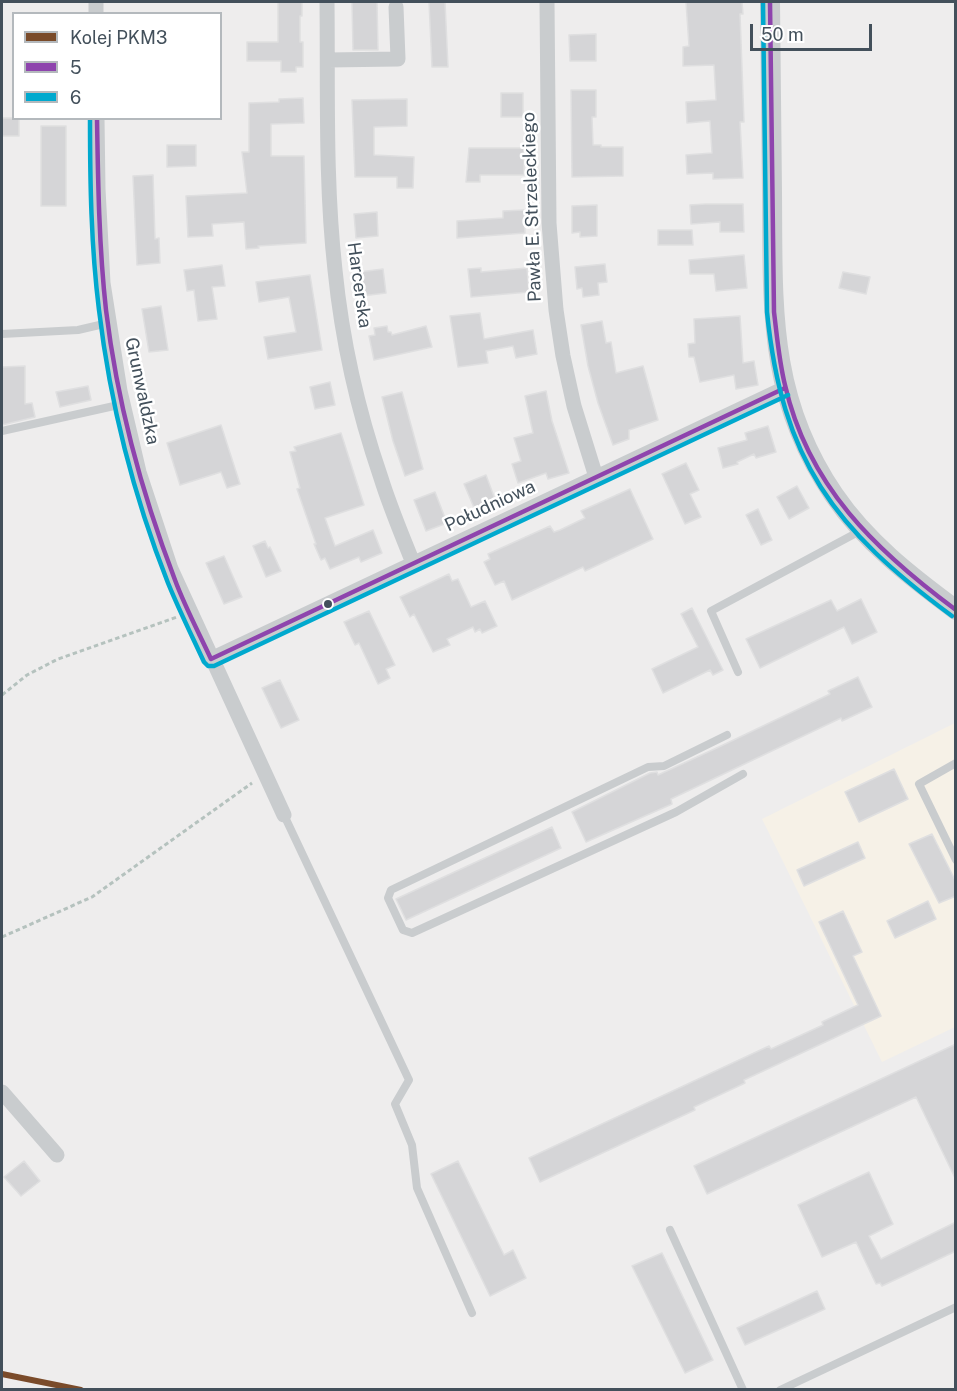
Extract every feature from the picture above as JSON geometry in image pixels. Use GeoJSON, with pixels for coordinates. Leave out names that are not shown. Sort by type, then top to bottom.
{"type":"FeatureCollection","features":[{"type":"Feature","properties":{"kind":"street","name":"Harcerska"},"geometry":{"type":"LineString","coordinates":[[327,2],[335,271],[350,363],[365,429],[413,563]]}},
{"type":"Feature","properties":{"kind":"street","name":"Pawła E. Strzeleckiego"},"geometry":{"type":"LineString","coordinates":[[547,2],[549,222],[553,287],[563,356],[574,406],[596,477]]}},
{"type":"Feature","properties":{"kind":"street"},"geometry":{"type":"LineString","coordinates":[[770,2],[772,292],[776,342],[785,388],[794,416],[814,462],[834,495],[861,530],[918,582],[956,610]]}},
{"type":"Feature","properties":{"kind":"street"},"geometry":{"type":"LineString","coordinates":[[328,60],[398,59],[396,7]]}},
{"type":"Feature","properties":{"kind":"street","name":"Grunwaldzka"},"geometry":{"type":"LineString","coordinates":[[97,120],[103,284],[123,404],[139,472],[171,569],[189,612],[284,816]]}},
{"type":"Feature","properties":{"kind":"street","name":"Południowa"},"geometry":{"type":"LineString","coordinates":[[211,659],[785,388]]}},
{"type":"Feature","properties":{"kind":"street"},"geometry":{"type":"LineString","coordinates":[[2,1092],[57,1155]]}},
{"type":"Feature","properties":{"kind":"lane"},"geometry":{"type":"LineString","coordinates":[[2,334],[78,330],[108,323]]}},
{"type":"Feature","properties":{"kind":"lane"},"geometry":{"type":"LineString","coordinates":[[2,431],[123,404]]}},
{"type":"Feature","properties":{"kind":"lane"},"geometry":{"type":"LineString","coordinates":[[738,672],[711,611],[861,530]]}},
{"type":"Feature","properties":{"kind":"lane"},"geometry":{"type":"LineString","coordinates":[[727,735],[663,766],[648,767],[391,890],[388,898],[403,930],[412,933],[676,812],[743,774]]}},
{"type":"Feature","properties":{"kind":"lane"},"geometry":{"type":"LineString","coordinates":[[956,762],[919,784],[956,860]]}},
{"type":"Feature","properties":{"kind":"lane"},"geometry":{"type":"LineString","coordinates":[[284,816],[409,1080],[395,1104],[412,1145],[417,1188],[472,1313]]}},
{"type":"Feature","properties":{"kind":"lane"},"geometry":{"type":"LineString","coordinates":[[670,1230],[743,1389]]}},
{"type":"Feature","properties":{"kind":"lane"},"geometry":{"type":"LineString","coordinates":[[780,1389],[956,1307]]}},
{"type":"Feature","properties":{"kind":"path"},"geometry":{"type":"LineString","coordinates":[[2,695],[27,675],[58,660],[189,612]]}},
{"type":"Feature","properties":{"kind":"path"},"geometry":{"type":"LineString","coordinates":[[2,937],[92,897],[264,773]]}},
{"type":"Feature","properties":{"kind":"shaded area"},"geometry":{"type":"Polygon","coordinates":[[[955,723],[955,1027],[882,1062],[762,819],[955,723]]]}},
{"type":"Feature","properties":{"kind":"building"},"geometry":{"type":"Polygon","coordinates":[[[278,2],[302,2],[300,42],[303,42],[303,67],[296,67],[296,72],[281,72],[281,61],[247,61],[247,42],[278,42],[278,2]]]}},
{"type":"Feature","properties":{"kind":"building"},"geometry":{"type":"Polygon","coordinates":[[[352,2],[377,2],[378,50],[353,50],[352,2]]]}},
{"type":"Feature","properties":{"kind":"building"},"geometry":{"type":"Polygon","coordinates":[[[429,2],[445,2],[448,67],[432,67],[429,2]]]}},
{"type":"Feature","properties":{"kind":"building"},"geometry":{"type":"Polygon","coordinates":[[[686,2],[742,2],[743,14],[740,14],[744,122],[740,122],[743,178],[713,179],[713,173],[687,174],[686,155],[712,153],[710,121],[687,123],[686,102],[716,100],[714,65],[683,66],[683,47],[689,46],[686,2]]]}},
{"type":"Feature","properties":{"kind":"building"},"geometry":{"type":"Polygon","coordinates":[[[596,34],[596,61],[570,61],[569,35],[596,34]]]}},
{"type":"Feature","properties":{"kind":"building"},"geometry":{"type":"Polygon","coordinates":[[[571,90],[596,90],[596,117],[592,117],[593,145],[623,147],[623,176],[572,177],[571,90]]]}},
{"type":"Feature","properties":{"kind":"building"},"geometry":{"type":"Polygon","coordinates":[[[501,93],[523,93],[523,117],[501,117],[501,93]]]}},
{"type":"Feature","properties":{"kind":"building"},"geometry":{"type":"Polygon","coordinates":[[[303,98],[304,123],[271,124],[271,156],[304,156],[306,243],[246,249],[244,222],[212,224],[213,236],[188,237],[186,196],[247,193],[242,152],[249,152],[249,103],[303,98]]]}},
{"type":"Feature","properties":{"kind":"building"},"geometry":{"type":"Polygon","coordinates":[[[407,99],[407,126],[374,127],[374,155],[414,157],[413,188],[397,188],[397,177],[355,177],[352,100],[407,99]]]}},
{"type":"Feature","properties":{"kind":"building"},"geometry":{"type":"Polygon","coordinates":[[[2,118],[19,120],[19,136],[2,136],[2,118]]]}},
{"type":"Feature","properties":{"kind":"building"},"geometry":{"type":"Polygon","coordinates":[[[41,126],[66,126],[66,206],[41,206],[41,126]]]}},
{"type":"Feature","properties":{"kind":"building"},"geometry":{"type":"Polygon","coordinates":[[[167,145],[196,145],[196,166],[167,167],[167,145]]]}},
{"type":"Feature","properties":{"kind":"building"},"geometry":{"type":"Polygon","coordinates":[[[469,148],[524,148],[524,175],[480,175],[480,182],[466,182],[469,148]]]}},
{"type":"Feature","properties":{"kind":"building"},"geometry":{"type":"Polygon","coordinates":[[[153,175],[155,239],[159,238],[160,263],[137,265],[133,176],[153,175]]]}},
{"type":"Feature","properties":{"kind":"building"},"geometry":{"type":"Polygon","coordinates":[[[743,204],[744,232],[720,232],[720,222],[691,224],[690,205],[743,204]]]}},
{"type":"Feature","properties":{"kind":"building"},"geometry":{"type":"Polygon","coordinates":[[[597,205],[597,236],[580,237],[580,232],[572,233],[572,206],[597,205]]]}},
{"type":"Feature","properties":{"kind":"building"},"geometry":{"type":"Polygon","coordinates":[[[524,210],[525,233],[457,238],[457,221],[503,218],[503,211],[524,210]]]}},
{"type":"Feature","properties":{"kind":"building"},"geometry":{"type":"Polygon","coordinates":[[[377,212],[378,236],[356,238],[354,214],[377,212]]]}},
{"type":"Feature","properties":{"kind":"building"},"geometry":{"type":"Polygon","coordinates":[[[658,230],[692,230],[693,245],[658,245],[658,230]]]}},
{"type":"Feature","properties":{"kind":"building"},"geometry":{"type":"Polygon","coordinates":[[[744,255],[747,288],[716,291],[714,274],[690,274],[689,260],[744,255]]]}},
{"type":"Feature","properties":{"kind":"building"},"geometry":{"type":"Polygon","coordinates":[[[605,264],[607,282],[598,283],[599,295],[583,297],[582,288],[577,289],[575,267],[605,264]]]}},
{"type":"Feature","properties":{"kind":"building"},"geometry":{"type":"Polygon","coordinates":[[[222,265],[225,286],[212,287],[217,319],[198,321],[194,290],[187,291],[184,270],[222,265]]]}},
{"type":"Feature","properties":{"kind":"building"},"geometry":{"type":"Polygon","coordinates":[[[481,268],[481,272],[527,268],[529,292],[471,297],[468,269],[481,268]]]}},
{"type":"Feature","properties":{"kind":"building"},"geometry":{"type":"Polygon","coordinates":[[[383,269],[386,293],[362,296],[359,272],[383,269]]]}},
{"type":"Feature","properties":{"kind":"building"},"geometry":{"type":"Polygon","coordinates":[[[843,272],[870,277],[866,294],[839,288],[843,272]]]}},
{"type":"Feature","properties":{"kind":"building"},"geometry":{"type":"Polygon","coordinates":[[[310,275],[322,350],[268,359],[264,337],[296,332],[289,297],[259,302],[256,282],[310,275]]]}},
{"type":"Feature","properties":{"kind":"building"},"geometry":{"type":"Polygon","coordinates":[[[161,306],[168,350],[149,352],[142,309],[161,306]]]}},
{"type":"Feature","properties":{"kind":"building"},"geometry":{"type":"Polygon","coordinates":[[[480,313],[484,339],[533,330],[537,354],[516,358],[513,346],[486,351],[488,363],[458,367],[450,316],[480,313]]]}},
{"type":"Feature","properties":{"kind":"building"},"geometry":{"type":"Polygon","coordinates":[[[740,316],[743,363],[754,361],[758,385],[736,389],[734,375],[700,382],[694,357],[689,357],[688,344],[695,343],[694,319],[740,316]]]}},
{"type":"Feature","properties":{"kind":"building"},"geometry":{"type":"Polygon","coordinates":[[[602,321],[606,343],[611,342],[616,373],[643,366],[658,420],[629,430],[629,439],[613,445],[588,366],[581,325],[602,321]]]}},
{"type":"Feature","properties":{"kind":"building"},"geometry":{"type":"Polygon","coordinates":[[[387,326],[388,332],[392,335],[426,326],[432,347],[374,360],[369,336],[375,335],[374,328],[387,326]]]}},
{"type":"Feature","properties":{"kind":"building"},"geometry":{"type":"Polygon","coordinates":[[[25,366],[25,404],[32,403],[35,417],[2,425],[2,367],[25,366]]]}},
{"type":"Feature","properties":{"kind":"building"},"geometry":{"type":"Polygon","coordinates":[[[330,382],[335,405],[315,409],[310,387],[330,382]]]}},
{"type":"Feature","properties":{"kind":"building"},"geometry":{"type":"Polygon","coordinates":[[[88,386],[91,400],[60,407],[56,392],[88,386]]]}},
{"type":"Feature","properties":{"kind":"building"},"geometry":{"type":"Polygon","coordinates":[[[546,391],[552,421],[569,473],[548,479],[546,473],[518,483],[512,464],[521,461],[514,438],[533,433],[525,396],[546,391]]]}},
{"type":"Feature","properties":{"kind":"building"},"geometry":{"type":"Polygon","coordinates":[[[402,392],[423,469],[405,476],[382,397],[402,392]]]}},
{"type":"Feature","properties":{"kind":"building"},"geometry":{"type":"Polygon","coordinates":[[[221,425],[240,484],[227,488],[221,472],[180,485],[167,443],[221,425]]]}},
{"type":"Feature","properties":{"kind":"building"},"geometry":{"type":"Polygon","coordinates":[[[768,426],[776,452],[756,458],[754,454],[737,462],[738,464],[723,468],[718,448],[747,440],[745,433],[768,426]]]}},
{"type":"Feature","properties":{"kind":"building"},"geometry":{"type":"Polygon","coordinates":[[[341,433],[364,505],[325,518],[335,546],[373,530],[382,553],[361,562],[359,557],[330,569],[325,558],[321,560],[314,544],[316,544],[297,489],[300,488],[290,452],[296,451],[294,447],[341,433]]]}},
{"type":"Feature","properties":{"kind":"building"},"geometry":{"type":"Polygon","coordinates":[[[686,463],[699,490],[690,494],[701,517],[685,524],[662,474],[686,463]]]}},
{"type":"Feature","properties":{"kind":"building"},"geometry":{"type":"Polygon","coordinates":[[[486,475],[496,502],[475,510],[464,484],[486,475]]]}},
{"type":"Feature","properties":{"kind":"building"},"geometry":{"type":"Polygon","coordinates":[[[797,486],[809,508],[789,519],[777,497],[797,486]]]}},
{"type":"Feature","properties":{"kind":"building"},"geometry":{"type":"Polygon","coordinates":[[[630,489],[653,539],[585,571],[583,567],[512,600],[504,581],[495,585],[484,562],[490,559],[488,554],[550,526],[554,532],[560,530],[585,518],[581,511],[630,489]]]}},
{"type":"Feature","properties":{"kind":"building"},"geometry":{"type":"Polygon","coordinates":[[[435,492],[447,523],[426,531],[414,500],[435,492]]]}},
{"type":"Feature","properties":{"kind":"building"},"geometry":{"type":"Polygon","coordinates":[[[758,509],[772,540],[761,545],[746,515],[758,509]]]}},
{"type":"Feature","properties":{"kind":"building"},"geometry":{"type":"Polygon","coordinates":[[[265,541],[281,571],[266,577],[253,546],[265,541]]]}},
{"type":"Feature","properties":{"kind":"building"},"geometry":{"type":"Polygon","coordinates":[[[224,556],[242,597],[224,604],[206,563],[224,556]]]}},
{"type":"Feature","properties":{"kind":"building"},"geometry":{"type":"Polygon","coordinates":[[[449,574],[452,581],[458,579],[471,607],[485,601],[497,626],[482,633],[480,629],[475,632],[473,627],[447,639],[450,645],[433,652],[414,614],[410,617],[400,597],[449,574]]]}},
{"type":"Feature","properties":{"kind":"building"},"geometry":{"type":"Polygon","coordinates":[[[861,599],[877,632],[852,644],[844,627],[760,668],[746,639],[831,600],[837,611],[861,599]]]}},
{"type":"Feature","properties":{"kind":"building"},"geometry":{"type":"Polygon","coordinates":[[[692,608],[723,670],[713,675],[710,670],[663,693],[652,669],[698,647],[681,614],[692,608]]]}},
{"type":"Feature","properties":{"kind":"building"},"geometry":{"type":"Polygon","coordinates":[[[369,611],[395,665],[386,669],[390,678],[378,684],[359,643],[355,645],[344,622],[369,611]]]}},
{"type":"Feature","properties":{"kind":"building"},"geometry":{"type":"Polygon","coordinates":[[[858,677],[872,707],[842,721],[841,718],[671,799],[672,804],[586,842],[572,812],[650,773],[657,772],[658,775],[721,746],[830,694],[828,691],[858,677]]]}},
{"type":"Feature","properties":{"kind":"building"},"geometry":{"type":"Polygon","coordinates":[[[280,680],[299,720],[281,728],[262,688],[280,680]]]}},
{"type":"Feature","properties":{"kind":"building"},"geometry":{"type":"Polygon","coordinates":[[[894,769],[908,799],[859,822],[845,792],[894,769]]]}},
{"type":"Feature","properties":{"kind":"building"},"geometry":{"type":"Polygon","coordinates":[[[552,827],[561,848],[406,920],[396,899],[552,827]]]}},
{"type":"Feature","properties":{"kind":"building"},"geometry":{"type":"Polygon","coordinates":[[[932,834],[956,882],[956,896],[939,903],[909,844],[932,834]]]}},
{"type":"Feature","properties":{"kind":"building"},"geometry":{"type":"Polygon","coordinates":[[[858,842],[865,858],[804,886],[797,870],[858,842]]]}},
{"type":"Feature","properties":{"kind":"building"},"geometry":{"type":"Polygon","coordinates":[[[928,901],[936,919],[895,938],[887,921],[928,901]]]}},
{"type":"Feature","properties":{"kind":"building"},"geometry":{"type":"Polygon","coordinates":[[[843,911],[862,952],[853,956],[881,1016],[744,1080],[745,1083],[694,1107],[695,1110],[540,1182],[529,1158],[769,1046],[771,1049],[823,1025],[822,1022],[858,1005],[819,922],[843,911]]]}},
{"type":"Feature","properties":{"kind":"building"},"geometry":{"type":"Polygon","coordinates":[[[956,1044],[956,1180],[916,1097],[707,1194],[694,1166],[956,1044]]]}},
{"type":"Feature","properties":{"kind":"building"},"geometry":{"type":"Polygon","coordinates":[[[24,1161],[40,1181],[21,1196],[4,1177],[24,1161]]]}},
{"type":"Feature","properties":{"kind":"building"},"geometry":{"type":"Polygon","coordinates":[[[458,1161],[504,1255],[513,1250],[526,1278],[490,1296],[431,1174],[458,1161]]]}},
{"type":"Feature","properties":{"kind":"building"},"geometry":{"type":"Polygon","coordinates":[[[869,1172],[893,1224],[869,1236],[881,1259],[956,1222],[956,1251],[882,1286],[880,1283],[876,1284],[856,1242],[822,1257],[798,1205],[869,1172]]]}},
{"type":"Feature","properties":{"kind":"building"},"geometry":{"type":"Polygon","coordinates":[[[662,1253],[713,1360],[685,1373],[632,1266],[662,1253]]]}},
{"type":"Feature","properties":{"kind":"building"},"geometry":{"type":"Polygon","coordinates":[[[817,1291],[825,1309],[745,1345],[737,1328],[817,1291]]]}},
{"type":"Feature","properties":{"kind":"rail line","name":"PKM3"},"geometry":{"type":"LineString","coordinates":[[2,1374],[81,1390]]}},
{"type":"Feature","properties":{"kind":"transit line","name":"6"},"geometry":{"type":"LineString","coordinates":[[763,2],[767,312],[774,364],[786,410],[801,451],[821,487],[846,521],[875,553],[952,616]]}},
{"type":"Feature","properties":{"kind":"transit line","name":"5"},"geometry":{"type":"LineString","coordinates":[[770,2],[774,312],[783,376],[796,421],[810,454],[828,485],[849,513],[898,564],[956,610]]}},
{"type":"Feature","properties":{"kind":"transit line","name":"6"},"geometry":{"type":"LineString","coordinates":[[90,120],[96,286],[117,414],[144,517],[168,583],[204,662],[208,666],[214,666],[788,395]]}},
{"type":"Feature","properties":{"kind":"transit line","name":"5"},"geometry":{"type":"LineString","coordinates":[[97,120],[99,214],[106,310],[124,413],[132,447],[163,547],[183,600],[211,659]]}},
{"type":"Feature","properties":{"kind":"transit line","name":"5"},"geometry":{"type":"LineString","coordinates":[[211,659],[785,388]]}}]}
